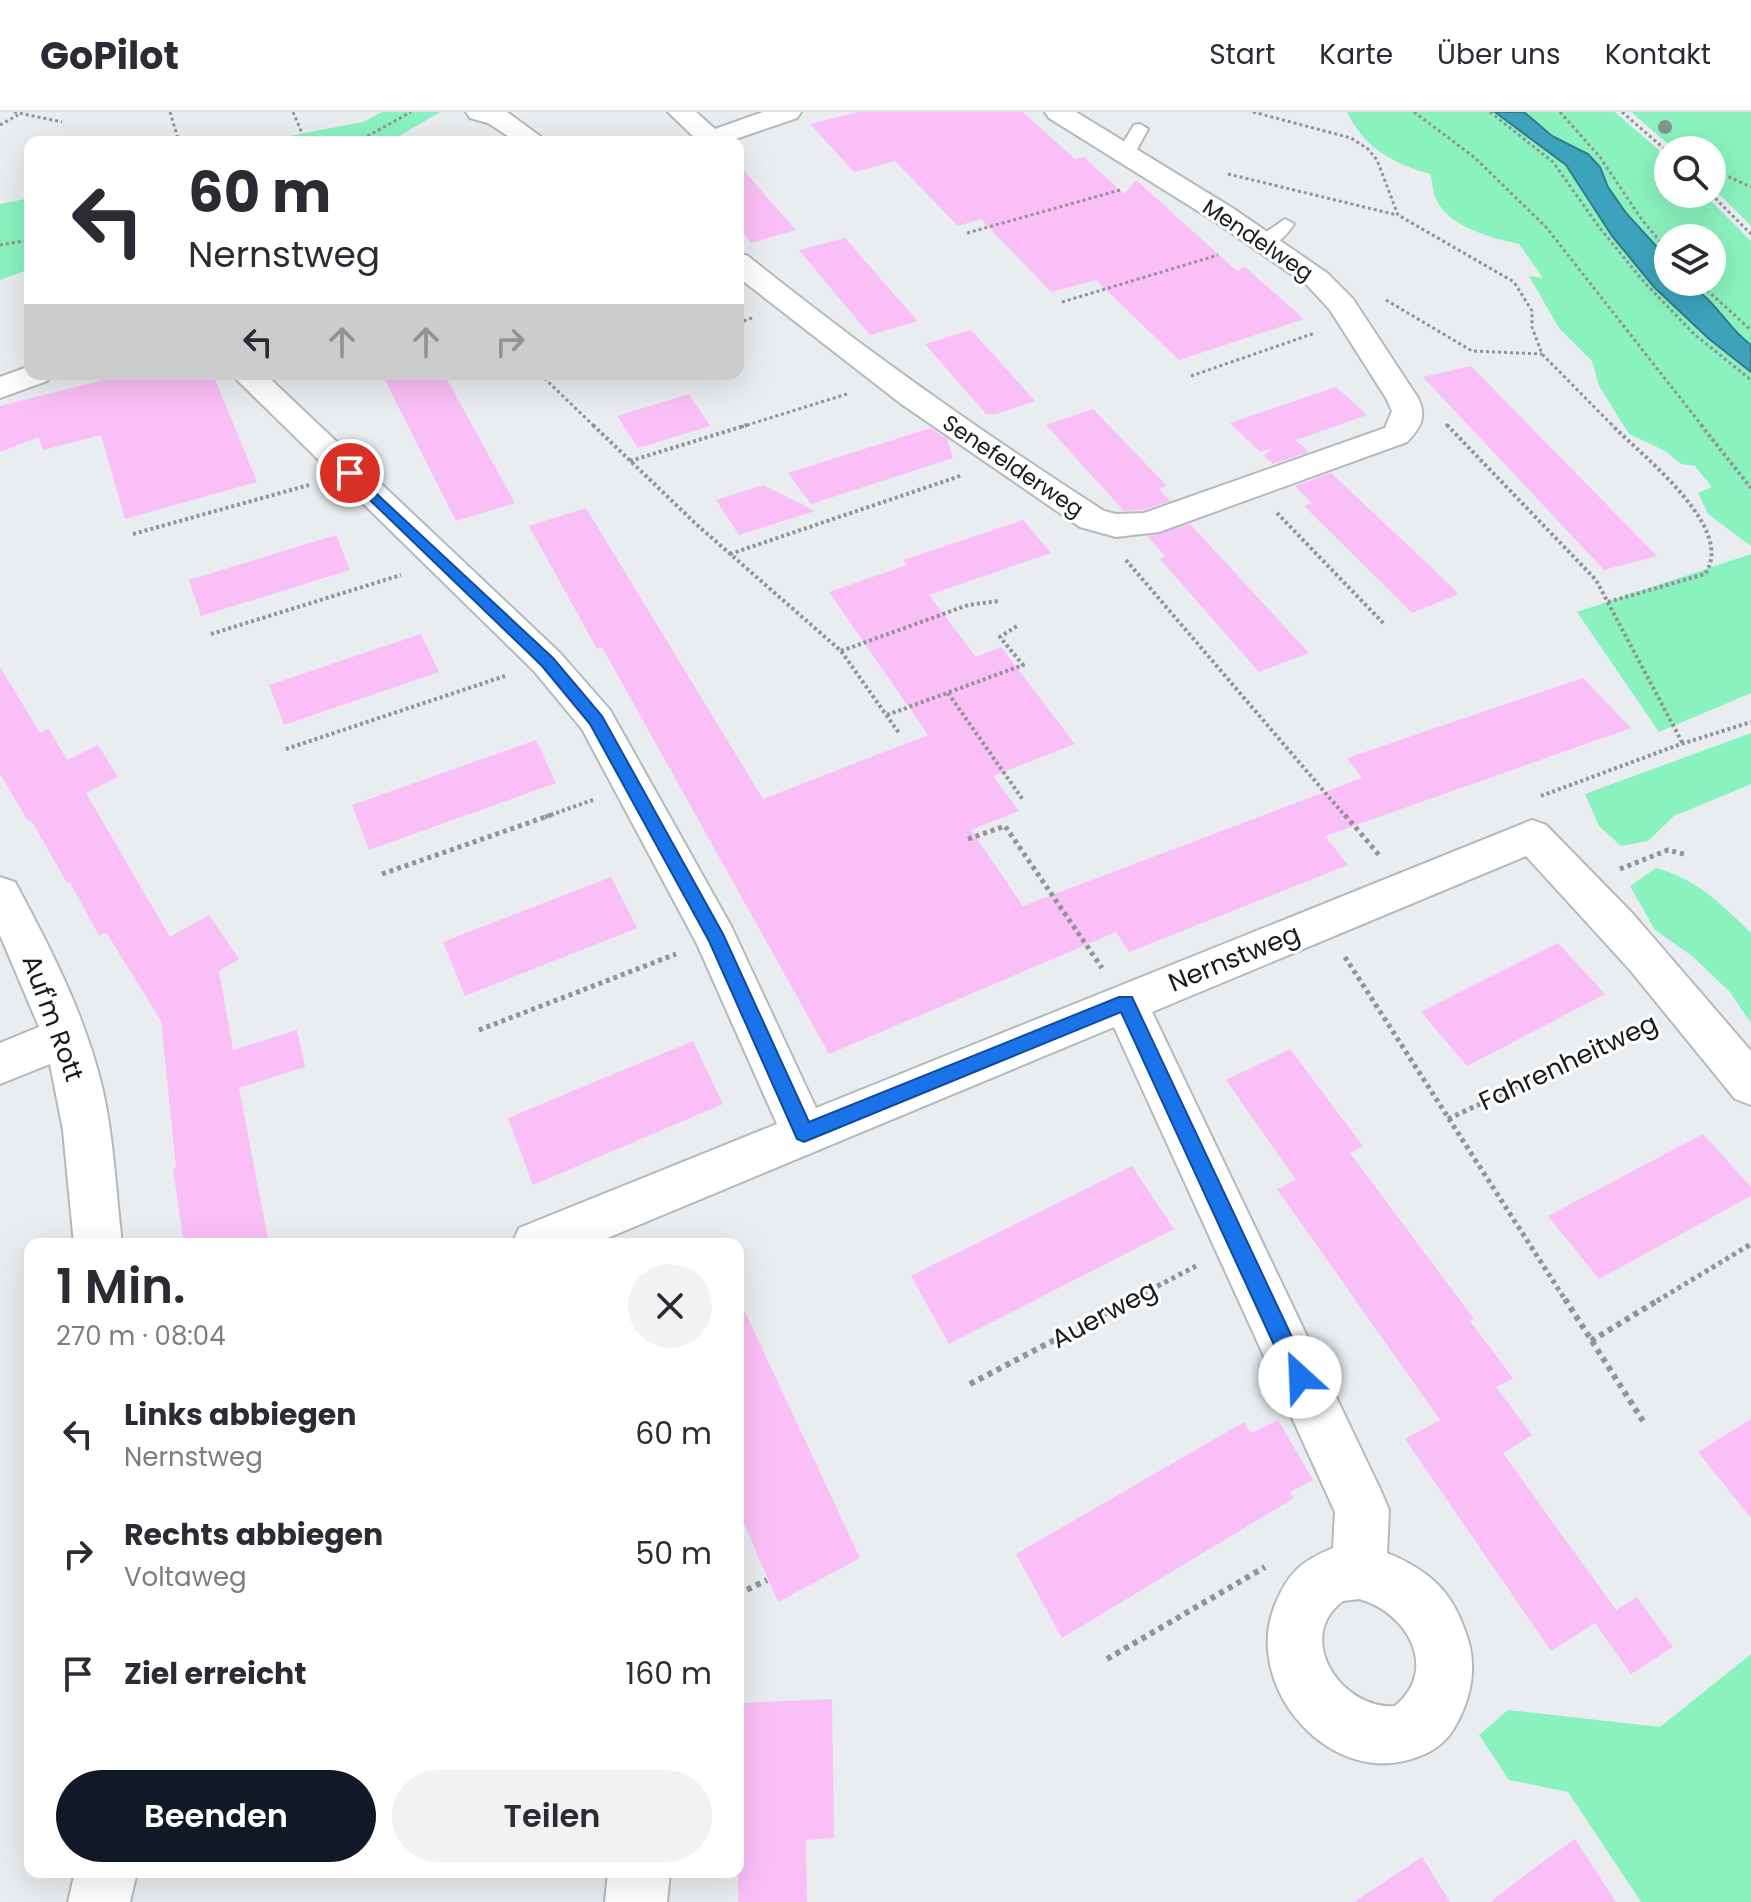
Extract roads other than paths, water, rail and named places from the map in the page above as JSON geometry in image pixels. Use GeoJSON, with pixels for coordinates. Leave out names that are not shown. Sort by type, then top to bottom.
{"type":"FeatureCollection","features":[{"type":"Feature","properties":{"kind":"street"},"geometry":{"type":"LineString","coordinates":[[479,112],[497,117],[526,136]]}},
{"type":"Feature","properties":{"kind":"street"},"geometry":{"type":"LineString","coordinates":[[681,112],[703,136]]}},
{"type":"Feature","properties":{"kind":"street"},"geometry":{"type":"LineString","coordinates":[[719,136],[788,112]]}},
{"type":"Feature","properties":{"kind":"street","name":"Mendelweg"},"geometry":{"type":"LineString","coordinates":[[1058,112],[1133,141],[1165,178],[1275,232],[1352,321],[1408,414]]}},
{"type":"Feature","properties":{"kind":"street","name":"Senefelderweg"},"geometry":{"type":"LineString","coordinates":[[744,267],[890,380],[1003,461],[1092,519],[1116,526],[1147,524],[1396,435],[1405,425],[1408,414]]}},
{"type":"Feature","properties":{"kind":"street"},"geometry":{"type":"LineString","coordinates":[[0,388],[24,379]]}},
{"type":"Feature","properties":{"kind":"street"},"geometry":{"type":"LineString","coordinates":[[253,380],[547,662],[596,720],[716,939],[804,1133]]}},
{"type":"Feature","properties":{"kind":"street","name":"Fahrenheitweg"},"geometry":{"type":"LineString","coordinates":[[1532,836],[1580,884],[1688,1006],[1751,1085]]}},
{"type":"Feature","properties":{"kind":"street","name":"Nernstweg"},"geometry":{"type":"LineString","coordinates":[[550,1238],[1532,836]]}},
{"type":"Feature","properties":{"kind":"street","name":"Auf'm Rott"},"geometry":{"type":"LineString","coordinates":[[0,894],[49,993],[65,1037],[80,1093],[97,1238]]}},
{"type":"Feature","properties":{"kind":"street"},"geometry":{"type":"LineString","coordinates":[[1125,1002],[1362,1510],[1359,1571]]}},
{"type":"Feature","properties":{"kind":"street"},"geometry":{"type":"LineString","coordinates":[[0,1064],[65,1037]]}},
{"type":"Feature","properties":{"kind":"street"},"geometry":{"type":"LineString","coordinates":[[99,1902],[105,1878]]}},
{"type":"Feature","properties":{"kind":"street"},"geometry":{"type":"LineString","coordinates":[[636,1902],[638,1878]]}},
{"type":"Feature","properties":{"kind":"water"},"geometry":{"type":"Polygon","coordinates":[[[1495,112],[1524,112],[1552,136],[1588,154],[1600,167],[1608,187],[1626,213],[1654,244],[1654,287],[1612,236],[1566,165],[1495,112]]]}},
{"type":"Feature","properties":{"kind":"water"},"geometry":{"type":"Polygon","coordinates":[[[1664,296],[1705,296],[1751,345],[1751,372],[1708,338],[1664,296]]]}}]}
